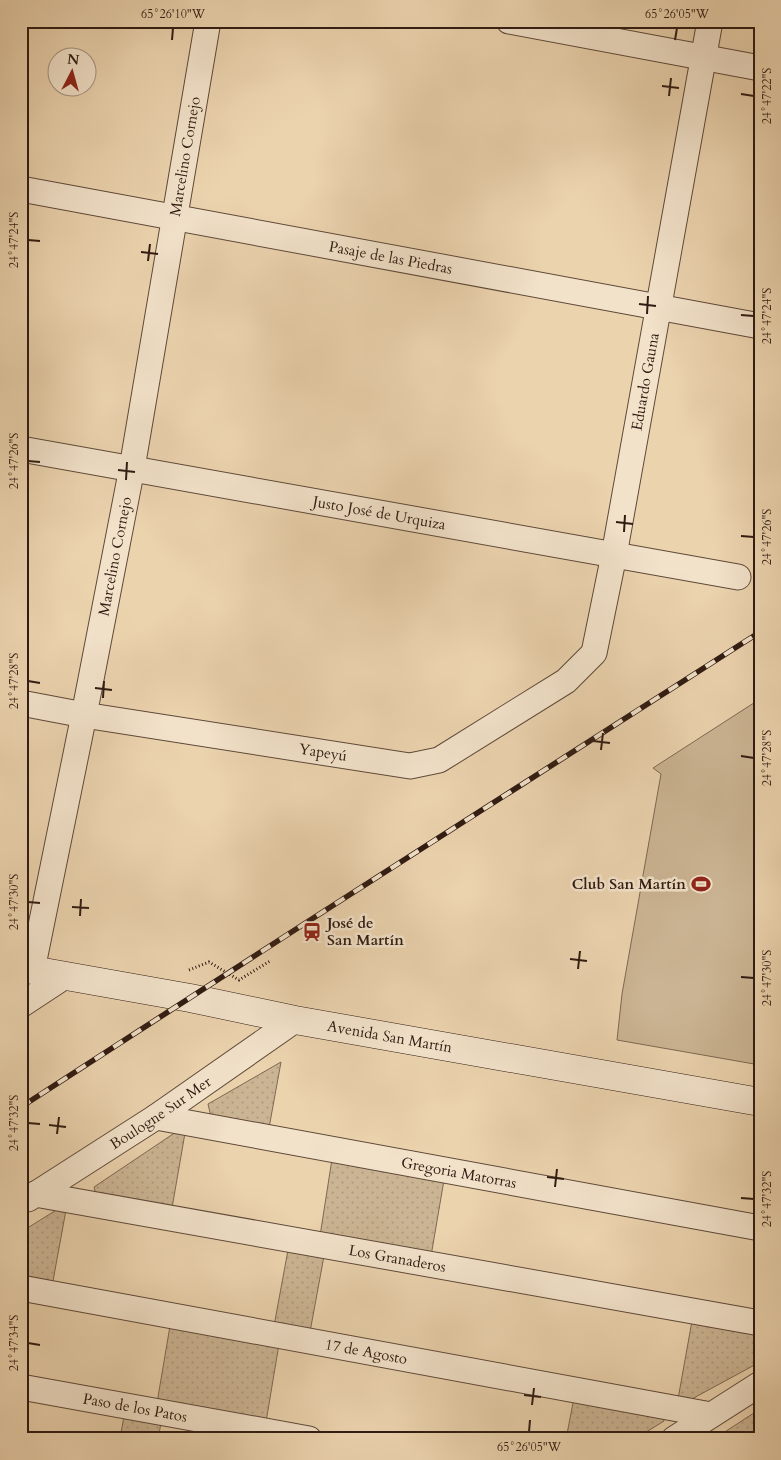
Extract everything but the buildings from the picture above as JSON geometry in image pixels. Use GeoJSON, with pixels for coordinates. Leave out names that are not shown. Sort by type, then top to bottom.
{"type":"FeatureCollection","features":[{"type":"Feature","properties":{"kind":"main road","name":"Avenida San Martín"},"geometry":{"type":"LineString","coordinates":[[27,969],[190,998],[295,1020],[760,1102]]}},
{"type":"Feature","properties":{"kind":"street","name":"Marcelino Cornejo"},"geometry":{"type":"LineString","coordinates":[[27,969],[84,715],[132,468],[208,21]]}},
{"type":"Feature","properties":{"kind":"street"},"geometry":{"type":"LineString","coordinates":[[509,21],[760,68]]}},
{"type":"Feature","properties":{"kind":"street","name":"Eduardo Gauna"},"geometry":{"type":"LineString","coordinates":[[594,653],[614,555],[657,306],[710,21]]}},
{"type":"Feature","properties":{"kind":"street","name":"Pasaje de las Piedras"},"geometry":{"type":"LineString","coordinates":[[21,189],[760,326]]}},
{"type":"Feature","properties":{"kind":"street","name":"Justo José de Urquiza"},"geometry":{"type":"LineString","coordinates":[[21,449],[738,577]]}},
{"type":"Feature","properties":{"kind":"street","name":"Yapeyú"},"geometry":{"type":"LineString","coordinates":[[21,703],[84,715],[410,766],[440,760],[566,681],[594,653]]}},
{"type":"Feature","properties":{"kind":"street"},"geometry":{"type":"LineString","coordinates":[[21,1005],[65,976]]}},
{"type":"Feature","properties":{"kind":"street","name":"Boulogne Sur Mer"},"geometry":{"type":"LineString","coordinates":[[28,1199],[156,1117],[295,1020]]}},
{"type":"Feature","properties":{"kind":"street","name":"Gregoria Matorras"},"geometry":{"type":"LineString","coordinates":[[156,1117],[760,1228]]}},
{"type":"Feature","properties":{"kind":"street","name":"Los Granaderos"},"geometry":{"type":"LineString","coordinates":[[28,1199],[760,1323]]}},
{"type":"Feature","properties":{"kind":"street","name":"17 de Agosto"},"geometry":{"type":"LineString","coordinates":[[21,1288],[711,1415]]}},
{"type":"Feature","properties":{"kind":"street"},"geometry":{"type":"LineString","coordinates":[[674,1439],[760,1384]]}},
{"type":"Feature","properties":{"kind":"street","name":"Paso de los Patos"},"geometry":{"type":"LineString","coordinates":[[21,1387],[309,1439]]}},
{"type":"Feature","properties":{"kind":"path"},"geometry":{"type":"LineString","coordinates":[[180,969],[190,970],[209,962],[239,980],[270,961]]}},
{"type":"Feature","properties":{"kind":"shaded area","name":"Club San Martín"},"geometry":{"type":"Polygon","coordinates":[[[760,699],[760,1065],[617,1040],[622,994],[661,774],[653,768],[760,699]]]}},
{"type":"Feature","properties":{"kind":"shaded area"},"geometry":{"type":"Polygon","coordinates":[[[281,1062],[269,1128],[211,1117],[208,1104],[281,1062]]]}},
{"type":"Feature","properties":{"kind":"shaded area"},"geometry":{"type":"Polygon","coordinates":[[[176,1132],[185,1133],[172,1208],[96,1195],[94,1187],[176,1132]]]}},
{"type":"Feature","properties":{"kind":"shaded area"},"geometry":{"type":"Polygon","coordinates":[[[332,1159],[444,1180],[431,1256],[320,1236],[332,1159]]]}},
{"type":"Feature","properties":{"kind":"shaded area"},"geometry":{"type":"Polygon","coordinates":[[[58,1209],[66,1210],[53,1281],[21,1275],[21,1232],[58,1209]]]}},
{"type":"Feature","properties":{"kind":"shaded area"},"geometry":{"type":"Polygon","coordinates":[[[288,1250],[324,1256],[310,1332],[274,1326],[288,1250]]]}},
{"type":"Feature","properties":{"kind":"shaded area"},"geometry":{"type":"Polygon","coordinates":[[[692,1321],[760,1333],[760,1362],[690,1400],[678,1399],[692,1321]]]}},
{"type":"Feature","properties":{"kind":"shaded area"},"geometry":{"type":"Polygon","coordinates":[[[170,1326],[279,1344],[266,1422],[157,1403],[170,1326]]]}},
{"type":"Feature","properties":{"kind":"shaded area"},"geometry":{"type":"Polygon","coordinates":[[[574,1398],[663,1415],[664,1421],[635,1439],[566,1439],[574,1398]]]}},
{"type":"Feature","properties":{"kind":"shaded area"},"geometry":{"type":"Polygon","coordinates":[[[760,1409],[760,1439],[714,1439],[760,1409]]]}},
{"type":"Feature","properties":{"kind":"shaded area"},"geometry":{"type":"Polygon","coordinates":[[[124,1416],[161,1423],[158,1439],[120,1439],[124,1416]]]}},
{"type":"Feature","properties":{"kind":"railway"},"geometry":{"type":"LineString","coordinates":[[21,1107],[760,632]]}},
{"type":"Feature","properties":{"kind":"place","name":"Club San Martín"},"geometry":{"type":"Point","coordinates":[701,884]}},
{"type":"Feature","properties":{"kind":"place","name":"José de San Martín"},"geometry":{"type":"Point","coordinates":[312,932]}}]}
